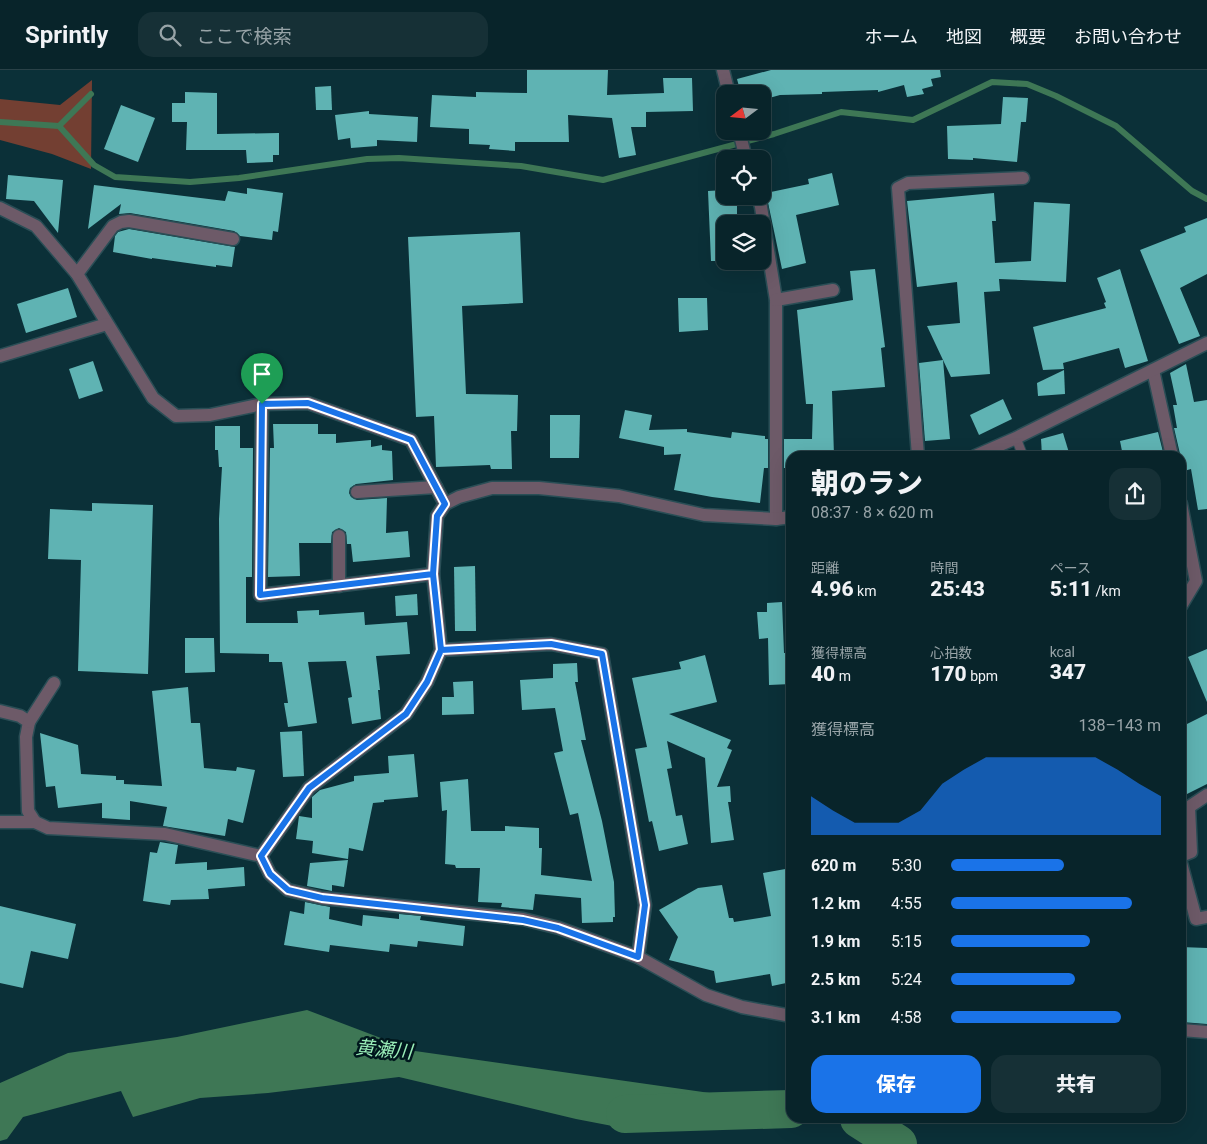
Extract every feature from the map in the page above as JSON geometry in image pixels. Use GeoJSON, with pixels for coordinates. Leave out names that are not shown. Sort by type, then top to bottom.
{"type":"FeatureCollection","features":[{"type":"Feature","properties":{"kind":"street"},"geometry":{"type":"LineString","coordinates":[[723,70],[727,85]]}},
{"type":"Feature","properties":{"kind":"street"},"geometry":{"type":"LineString","coordinates":[[918,451],[898,188],[908,183],[1023,178]]}},
{"type":"Feature","properties":{"kind":"street"},"geometry":{"type":"LineString","coordinates":[[760,205],[776,300],[776,519]]}},
{"type":"Feature","properties":{"kind":"street"},"geometry":{"type":"LineString","coordinates":[[0,208],[36,226],[77,274],[154,398],[176,416],[210,415],[262,404],[308,403],[411,440],[445,504]]}},
{"type":"Feature","properties":{"kind":"street"},"geometry":{"type":"LineString","coordinates":[[77,274],[113,226],[121,222],[129,221],[233,239]]}},
{"type":"Feature","properties":{"kind":"street"},"geometry":{"type":"LineString","coordinates":[[776,300],[834,290]]}},
{"type":"Feature","properties":{"kind":"street"},"geometry":{"type":"LineString","coordinates":[[0,356],[107,324]]}},
{"type":"Feature","properties":{"kind":"street"},"geometry":{"type":"LineString","coordinates":[[986,451],[1207,343]]}},
{"type":"Feature","properties":{"kind":"street"},"geometry":{"type":"LineString","coordinates":[[1153,370],[1171,451]]}},
{"type":"Feature","properties":{"kind":"street"},"geometry":{"type":"LineString","coordinates":[[262,404],[260,595],[433,574]]}},
{"type":"Feature","properties":{"kind":"street"},"geometry":{"type":"LineString","coordinates":[[357,492],[436,487]]}},
{"type":"Feature","properties":{"kind":"street"},"geometry":{"type":"LineString","coordinates":[[261,856],[309,788],[406,714],[427,682],[441,650],[433,574],[437,516],[445,504],[459,497],[492,488],[539,488],[619,496],[704,515],[776,519],[786,518]]}},
{"type":"Feature","properties":{"kind":"street"},"geometry":{"type":"LineString","coordinates":[[1186,530],[1196,581],[1186,598]]}},
{"type":"Feature","properties":{"kind":"street"},"geometry":{"type":"LineString","coordinates":[[339,536],[339,586]]}},
{"type":"Feature","properties":{"kind":"street"},"geometry":{"type":"LineString","coordinates":[[441,650],[551,644],[602,654],[645,905],[638,957]]}},
{"type":"Feature","properties":{"kind":"street"},"geometry":{"type":"LineString","coordinates":[[35,822],[28,811],[26,737],[28,722],[54,683]]}},
{"type":"Feature","properties":{"kind":"street"},"geometry":{"type":"LineString","coordinates":[[0,711],[20,716],[28,722]]}},
{"type":"Feature","properties":{"kind":"street"},"geometry":{"type":"LineString","coordinates":[[1186,807],[1207,795]]}},
{"type":"Feature","properties":{"kind":"street"},"geometry":{"type":"LineString","coordinates":[[1186,815],[1191,852],[1186,854]]}},
{"type":"Feature","properties":{"kind":"street"},"geometry":{"type":"LineString","coordinates":[[0,822],[35,822],[48,828],[165,834],[261,856]]}},
{"type":"Feature","properties":{"kind":"street"},"geometry":{"type":"LineString","coordinates":[[261,856],[270,874],[288,890],[322,898],[523,920],[558,928],[638,957],[706,995],[742,1007],[786,1015]]}},
{"type":"Feature","properties":{"kind":"street"},"geometry":{"type":"LineString","coordinates":[[1186,882],[1196,919],[1207,917]]}},
{"type":"Feature","properties":{"kind":"street"},"geometry":{"type":"LineString","coordinates":[[1186,1030],[1207,1032]]}},
{"type":"Feature","properties":{"kind":"lane"},"geometry":{"type":"LineString","coordinates":[[1016,438],[1021,451]]}},
{"type":"Feature","properties":{"kind":"shaded area"},"geometry":{"type":"Polygon","coordinates":[[[92,80],[91,169],[52,154],[0,140],[0,99],[60,105],[92,80]]]}},
{"type":"Feature","properties":{"kind":"water"},"geometry":{"type":"Polygon","coordinates":[[[307,1010],[415,1051],[724,1095],[628,1129],[576,1119],[399,1077],[268,1093],[200,1098],[133,1117],[121,1091],[23,1117],[7,1139],[0,1141],[0,1083],[68,1053],[177,1037],[307,1010]]]}},
{"type":"Feature","properties":{"kind":"building"},"geometry":{"type":"Polygon","coordinates":[[[527,70],[608,70],[607,95],[664,93],[663,78],[692,78],[693,111],[646,112],[646,127],[631,127],[636,155],[619,158],[612,118],[568,115],[569,142],[515,142],[515,151],[489,149],[490,145],[469,144],[469,129],[430,127],[432,95],[476,97],[476,92],[527,93],[527,70]]]}},
{"type":"Feature","properties":{"kind":"building"},"geometry":{"type":"Polygon","coordinates":[[[771,70],[940,70],[941,77],[931,79],[933,86],[922,89],[924,94],[907,97],[904,85],[878,92],[878,90],[822,92],[822,94],[780,95],[771,98],[771,85],[739,85],[737,79],[771,70]]]}},
{"type":"Feature","properties":{"kind":"building"},"geometry":{"type":"Polygon","coordinates":[[[331,86],[332,110],[316,110],[315,87],[331,86]]]}},
{"type":"Feature","properties":{"kind":"building"},"geometry":{"type":"Polygon","coordinates":[[[185,92],[217,93],[217,134],[279,133],[279,155],[273,155],[273,162],[247,163],[246,150],[186,150],[187,122],[172,122],[172,103],[185,103],[185,92]]]}},
{"type":"Feature","properties":{"kind":"building"},"geometry":{"type":"Polygon","coordinates":[[[1003,97],[1028,98],[1026,122],[1021,122],[1017,162],[973,158],[973,160],[948,159],[947,126],[1001,124],[1003,97]]]}},
{"type":"Feature","properties":{"kind":"building"},"geometry":{"type":"Polygon","coordinates":[[[121,105],[155,118],[138,162],[104,149],[121,105]]]}},
{"type":"Feature","properties":{"kind":"building"},"geometry":{"type":"Polygon","coordinates":[[[369,111],[369,114],[418,117],[417,142],[377,140],[377,146],[351,148],[350,138],[338,140],[335,115],[369,111]]]}},
{"type":"Feature","properties":{"kind":"building"},"geometry":{"type":"Polygon","coordinates":[[[832,173],[839,205],[796,215],[806,263],[782,269],[769,205],[771,205],[771,192],[809,184],[808,179],[832,173]]]}},
{"type":"Feature","properties":{"kind":"building"},"geometry":{"type":"Polygon","coordinates":[[[8,175],[63,180],[58,233],[34,201],[6,199],[8,175]]]}},
{"type":"Feature","properties":{"kind":"building"},"geometry":{"type":"Polygon","coordinates":[[[94,185],[225,201],[228,191],[247,194],[247,188],[283,193],[278,232],[273,231],[272,240],[240,236],[234,231],[130,213],[119,214],[121,204],[88,229],[94,185]]]}},
{"type":"Feature","properties":{"kind":"building"},"geometry":{"type":"Polygon","coordinates":[[[708,191],[716,191],[716,205],[737,205],[737,215],[716,215],[716,261],[711,261],[708,191]]]}},
{"type":"Feature","properties":{"kind":"building"},"geometry":{"type":"Polygon","coordinates":[[[994,193],[996,221],[992,221],[995,263],[1031,261],[1034,202],[1070,204],[1066,282],[999,279],[1000,291],[984,292],[990,374],[951,377],[927,326],[960,323],[957,282],[917,287],[907,201],[994,193]]]}},
{"type":"Feature","properties":{"kind":"building"},"geometry":{"type":"Polygon","coordinates":[[[1207,218],[1207,274],[1180,288],[1200,336],[1179,344],[1140,250],[1186,232],[1184,227],[1207,218]]]}},
{"type":"Feature","properties":{"kind":"building"},"geometry":{"type":"Polygon","coordinates":[[[129,229],[235,247],[232,267],[216,265],[216,267],[152,259],[113,252],[115,236],[118,232],[129,229]]]}},
{"type":"Feature","properties":{"kind":"building"},"geometry":{"type":"Polygon","coordinates":[[[520,232],[523,303],[462,306],[466,394],[518,395],[517,431],[511,431],[512,469],[491,469],[490,465],[436,467],[434,416],[416,417],[408,237],[520,232]]]}},
{"type":"Feature","properties":{"kind":"building"},"geometry":{"type":"Polygon","coordinates":[[[875,269],[885,347],[881,348],[885,387],[832,391],[834,451],[786,451],[786,468],[784,468],[784,439],[812,439],[813,404],[806,404],[797,310],[853,300],[850,271],[875,269]]]}},
{"type":"Feature","properties":{"kind":"building"},"geometry":{"type":"Polygon","coordinates":[[[1120,269],[1148,361],[1125,368],[1119,348],[1063,363],[1064,369],[1043,370],[1033,327],[1106,308],[1104,303],[1106,302],[1097,278],[1120,269]]]}},
{"type":"Feature","properties":{"kind":"building"},"geometry":{"type":"Polygon","coordinates":[[[68,288],[77,317],[26,333],[17,304],[68,288]]]}},
{"type":"Feature","properties":{"kind":"building"},"geometry":{"type":"Polygon","coordinates":[[[678,298],[707,298],[708,330],[679,332],[678,298]]]}},
{"type":"Feature","properties":{"kind":"building"},"geometry":{"type":"Polygon","coordinates":[[[943,360],[950,439],[925,441],[919,363],[943,360]]]}},
{"type":"Feature","properties":{"kind":"building"},"geometry":{"type":"Polygon","coordinates":[[[93,361],[103,391],[79,399],[69,369],[93,361]]]}},
{"type":"Feature","properties":{"kind":"building"},"geometry":{"type":"Polygon","coordinates":[[[1186,364],[1194,402],[1207,400],[1207,509],[1198,510],[1191,469],[1186,470],[1186,451],[1179,451],[1174,428],[1177,428],[1173,405],[1177,405],[1170,373],[1186,364]]]}},
{"type":"Feature","properties":{"kind":"building"},"geometry":{"type":"Polygon","coordinates":[[[1064,370],[1065,394],[1038,396],[1037,383],[1064,370]]]}},
{"type":"Feature","properties":{"kind":"building"},"geometry":{"type":"Polygon","coordinates":[[[1003,399],[1012,419],[979,435],[970,415],[1003,399]]]}},
{"type":"Feature","properties":{"kind":"building"},"geometry":{"type":"Polygon","coordinates":[[[625,410],[652,415],[649,430],[687,429],[687,432],[731,438],[732,432],[765,436],[765,439],[768,439],[768,468],[764,468],[760,503],[674,490],[681,454],[664,455],[664,447],[619,438],[625,410]]]}},
{"type":"Feature","properties":{"kind":"building"},"geometry":{"type":"Polygon","coordinates":[[[550,415],[580,415],[579,458],[550,458],[550,415]]]}},
{"type":"Feature","properties":{"kind":"building"},"geometry":{"type":"Polygon","coordinates":[[[273,424],[318,424],[318,434],[336,434],[336,443],[371,440],[371,447],[382,445],[382,450],[392,451],[393,480],[356,484],[350,488],[349,493],[351,497],[357,500],[387,498],[386,533],[408,531],[410,557],[353,562],[351,544],[347,544],[346,532],[339,528],[332,532],[331,543],[299,543],[300,576],[268,577],[270,448],[274,448],[273,424]]]}},
{"type":"Feature","properties":{"kind":"building"},"geometry":{"type":"Polygon","coordinates":[[[215,426],[240,426],[240,448],[253,448],[252,577],[246,577],[246,623],[298,623],[297,611],[319,610],[319,615],[364,612],[365,625],[407,622],[410,654],[376,656],[381,719],[352,724],[348,698],[352,697],[346,661],[308,662],[317,723],[288,727],[284,703],[288,703],[282,662],[269,662],[269,654],[220,653],[219,519],[222,467],[219,467],[218,450],[215,450],[215,426]]]}},
{"type":"Feature","properties":{"kind":"building"},"geometry":{"type":"Polygon","coordinates":[[[1158,432],[1163,451],[1122,451],[1120,441],[1158,432]]]}},
{"type":"Feature","properties":{"kind":"building"},"geometry":{"type":"Polygon","coordinates":[[[1063,433],[1068,451],[1042,451],[1041,439],[1063,433]]]}},
{"type":"Feature","properties":{"kind":"building"},"geometry":{"type":"Polygon","coordinates":[[[92,503],[153,505],[148,674],[78,671],[81,560],[48,559],[50,509],[92,511],[92,503]]]}},
{"type":"Feature","properties":{"kind":"building"},"geometry":{"type":"Polygon","coordinates":[[[475,566],[476,631],[455,631],[454,567],[475,566]]]}},
{"type":"Feature","properties":{"kind":"building"},"geometry":{"type":"Polygon","coordinates":[[[417,594],[418,615],[396,616],[395,596],[417,594]]]}},
{"type":"Feature","properties":{"kind":"building"},"geometry":{"type":"Polygon","coordinates":[[[782,602],[784,653],[786,653],[786,684],[769,685],[768,638],[759,639],[757,612],[767,612],[767,603],[782,602]]]}},
{"type":"Feature","properties":{"kind":"building"},"geometry":{"type":"Polygon","coordinates":[[[185,638],[214,638],[215,672],[185,673],[185,638]]]}},
{"type":"Feature","properties":{"kind":"building"},"geometry":{"type":"Polygon","coordinates":[[[1207,649],[1207,702],[1188,657],[1207,649]]]}},
{"type":"Feature","properties":{"kind":"building"},"geometry":{"type":"Polygon","coordinates":[[[705,655],[717,702],[669,714],[731,740],[727,748],[732,750],[717,787],[730,786],[731,802],[728,802],[734,840],[711,843],[705,758],[667,741],[672,768],[667,769],[676,816],[682,815],[688,844],[659,851],[652,821],[649,822],[635,749],[647,747],[632,678],[681,669],[679,662],[705,655]]]}},
{"type":"Feature","properties":{"kind":"building"},"geometry":{"type":"Polygon","coordinates":[[[577,663],[578,682],[575,682],[586,740],[581,740],[602,821],[614,882],[615,917],[613,917],[613,922],[582,923],[581,898],[535,894],[533,910],[501,907],[502,903],[478,902],[480,868],[456,868],[455,865],[445,864],[447,810],[442,811],[440,782],[468,779],[471,831],[505,831],[505,826],[539,828],[539,848],[542,848],[541,875],[592,881],[578,813],[570,815],[554,753],[563,751],[555,708],[522,710],[520,680],[553,678],[553,664],[577,663]]]}},
{"type":"Feature","properties":{"kind":"building"},"geometry":{"type":"Polygon","coordinates":[[[473,681],[474,714],[442,715],[442,697],[454,697],[453,682],[473,681]]]}},
{"type":"Feature","properties":{"kind":"building"},"geometry":{"type":"Polygon","coordinates":[[[188,687],[191,723],[200,723],[204,768],[236,771],[237,767],[255,770],[243,823],[228,819],[225,836],[163,826],[167,807],[130,801],[130,820],[102,818],[102,803],[58,808],[55,786],[46,787],[40,733],[78,745],[81,774],[116,776],[116,780],[124,780],[124,784],[162,786],[152,691],[188,687]]]}},
{"type":"Feature","properties":{"kind":"building"},"geometry":{"type":"Polygon","coordinates":[[[1207,714],[1207,784],[1186,794],[1186,724],[1207,714]]]}},
{"type":"Feature","properties":{"kind":"building"},"geometry":{"type":"Polygon","coordinates":[[[302,731],[304,776],[283,777],[280,732],[302,731]]]}},
{"type":"Feature","properties":{"kind":"building"},"geometry":{"type":"Polygon","coordinates":[[[414,754],[418,797],[384,800],[384,802],[373,803],[363,851],[349,848],[348,859],[312,853],[313,841],[296,839],[299,816],[312,818],[312,797],[320,790],[354,781],[354,776],[389,773],[388,756],[414,754]]]}},
{"type":"Feature","properties":{"kind":"building"},"geometry":{"type":"Polygon","coordinates":[[[160,842],[178,845],[175,864],[207,862],[207,870],[244,867],[245,886],[208,889],[209,899],[171,900],[170,905],[143,901],[150,852],[157,853],[160,842]]]}},
{"type":"Feature","properties":{"kind":"building"},"geometry":{"type":"Polygon","coordinates":[[[348,860],[344,887],[332,885],[332,891],[307,886],[310,863],[348,860]]]}},
{"type":"Feature","properties":{"kind":"building"},"geometry":{"type":"Polygon","coordinates":[[[786,869],[786,983],[772,986],[770,974],[716,983],[714,971],[669,960],[678,937],[659,910],[698,888],[722,885],[729,918],[733,918],[734,922],[771,916],[763,873],[786,869]]]}},
{"type":"Feature","properties":{"kind":"building"},"geometry":{"type":"Polygon","coordinates":[[[305,902],[330,907],[329,919],[362,926],[363,915],[399,919],[399,914],[421,916],[420,920],[465,926],[463,946],[418,941],[417,947],[390,944],[389,952],[330,945],[329,952],[284,945],[290,911],[304,914],[305,902]]]}},
{"type":"Feature","properties":{"kind":"building"},"geometry":{"type":"Polygon","coordinates":[[[0,906],[76,924],[68,959],[31,951],[23,988],[0,983],[0,906]]]}},
{"type":"Feature","properties":{"kind":"building"},"geometry":{"type":"Polygon","coordinates":[[[1186,947],[1207,948],[1207,1024],[1186,1022],[1186,947]]]}},
{"type":"Feature","properties":{"kind":"waterway"},"geometry":{"type":"LineString","coordinates":[[0,122],[59,126],[94,165],[115,177],[190,182],[239,178],[367,159],[399,158],[521,166],[603,180],[774,134],[841,112],[913,120],[992,82],[1027,84],[1056,96],[1116,126],[1192,191],[1207,199]]}},
{"type":"Feature","properties":{"kind":"waterway"},"geometry":{"type":"LineString","coordinates":[[59,126],[91,94]]}},
{"type":"Feature","properties":{"kind":"waterway","name":"黄瀬川"},"geometry":{"type":"LineString","coordinates":[[625,1114],[786,1109]]}},
{"type":"Feature","properties":{"kind":"waterway","name":"黄瀬川"},"geometry":{"type":"LineString","coordinates":[[865,1123],[898,1144]]}},
{"type":"Feature","properties":{"kind":"route"},"geometry":{"type":"LineString","coordinates":[[262,404],[260,595],[433,574],[437,612],[441,650],[551,644],[602,654],[645,905],[638,957],[558,928],[523,920],[322,898],[288,890],[270,874],[261,856],[309,788],[406,714],[427,682],[441,650],[433,574],[437,516],[445,504],[411,440],[308,403],[262,404]]}}]}
